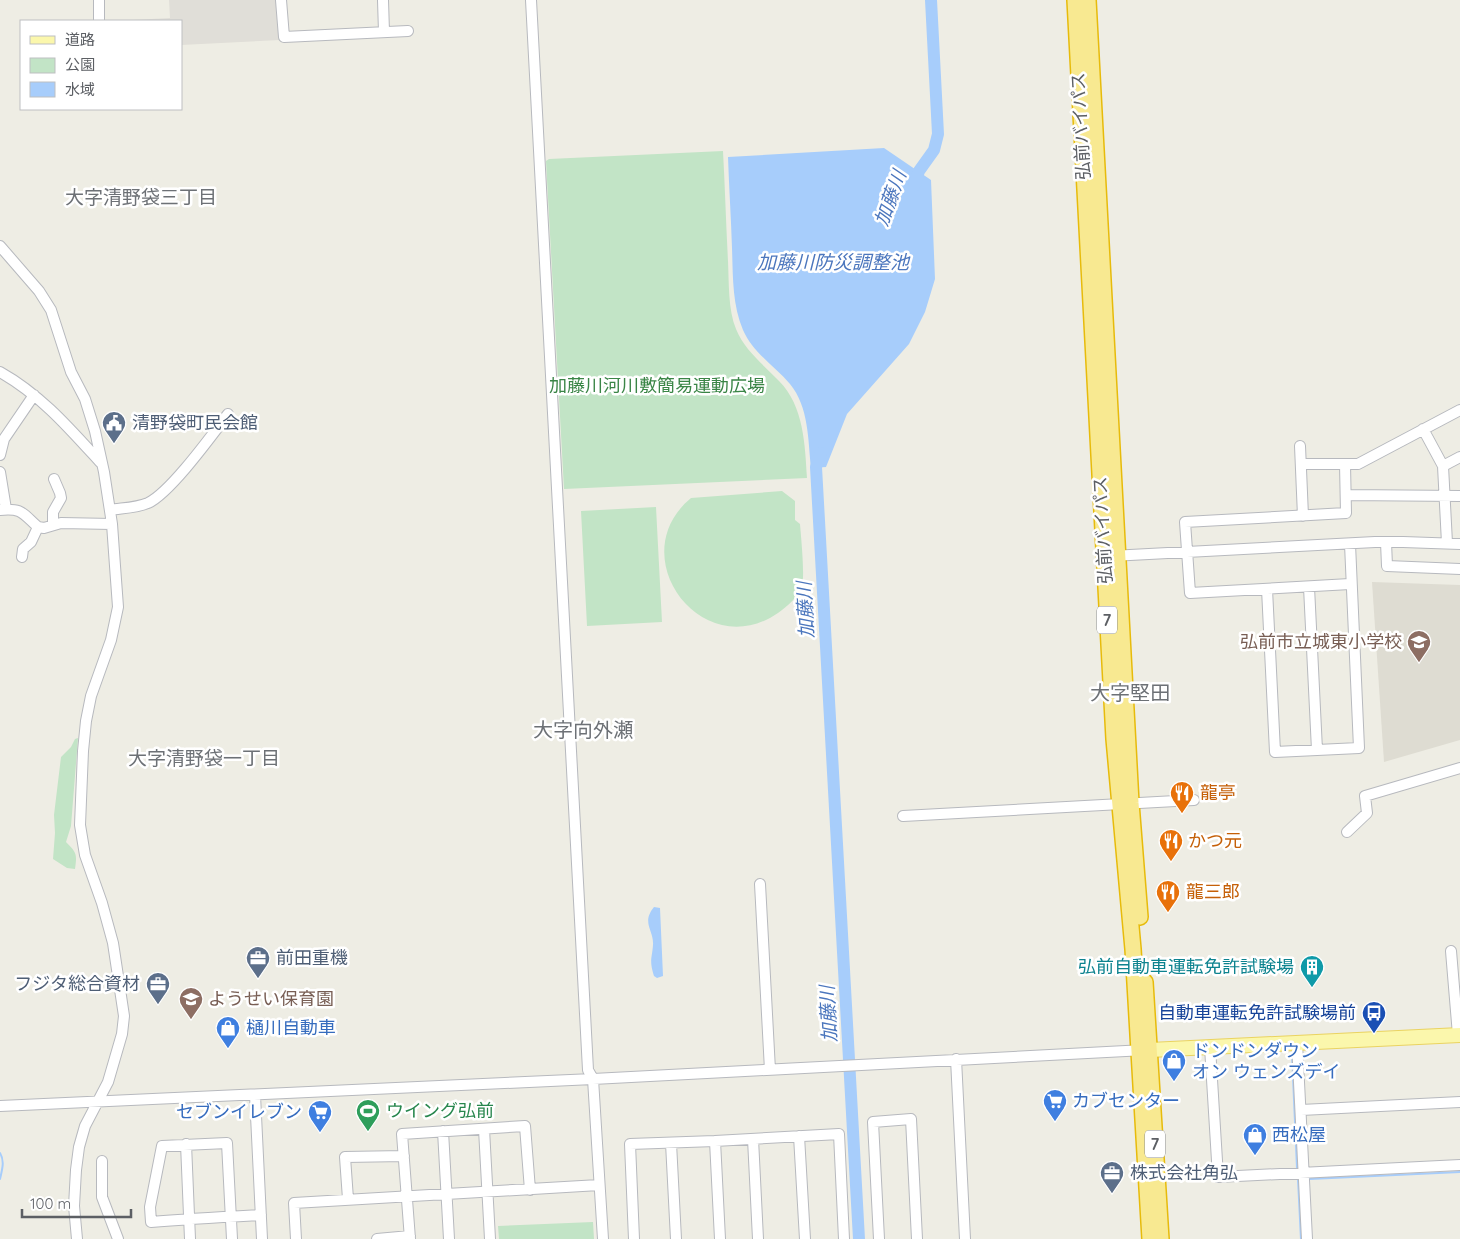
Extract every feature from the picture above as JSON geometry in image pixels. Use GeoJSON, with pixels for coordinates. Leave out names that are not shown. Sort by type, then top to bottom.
{"type":"FeatureCollection","features":[{"type":"Feature","properties":{"kind":"highway","name":"弘前バイパス"},"geometry":{"type":"LineString","coordinates":[[1074,0],[1111,556],[1132,949],[1144,1050],[1161,1239]]}},
{"type":"Feature","properties":{"kind":"highway","name":"弘前バイパス"},"geometry":{"type":"LineString","coordinates":[[1088,0],[1111,556]]}},
{"type":"Feature","properties":{"kind":"highway","name":"弘前バイパス"},"geometry":{"type":"LineString","coordinates":[[1144,1050],[1150,1239]]}},
{"type":"Feature","properties":{"kind":"main road"},"geometry":{"type":"LineString","coordinates":[[1144,1050],[1459,1035]]}},
{"type":"Feature","properties":{"kind":"street"},"geometry":{"type":"LineString","coordinates":[[99,0],[100,20]]}},
{"type":"Feature","properties":{"kind":"street"},"geometry":{"type":"LineString","coordinates":[[282,0],[284,38],[408,31]]}},
{"type":"Feature","properties":{"kind":"street"},"geometry":{"type":"LineString","coordinates":[[383,0],[384,32]]}},
{"type":"Feature","properties":{"kind":"street"},"geometry":{"type":"LineString","coordinates":[[531,0],[588,1070],[593,1079],[603,1239]]}},
{"type":"Feature","properties":{"kind":"street"},"geometry":{"type":"LineString","coordinates":[[0,246],[40,291],[51,310],[71,372],[85,399],[95,431],[112,524],[118,607],[111,640],[86,720],[80,825],[85,855],[102,903],[113,943],[123,1006],[122,1034],[108,1082],[85,1126],[77,1162],[74,1206],[77,1239]]}},
{"type":"Feature","properties":{"kind":"street"},"geometry":{"type":"LineString","coordinates":[[0,372],[34,395],[66,424],[102,464]]}},
{"type":"Feature","properties":{"kind":"street"},"geometry":{"type":"LineString","coordinates":[[0,455],[4,439],[34,395]]}},
{"type":"Feature","properties":{"kind":"street"},"geometry":{"type":"LineString","coordinates":[[1301,464],[1358,464],[1460,410]]}},
{"type":"Feature","properties":{"kind":"street"},"geometry":{"type":"LineString","coordinates":[[110,510],[139,505],[158,497],[182,472],[228,414]]}},
{"type":"Feature","properties":{"kind":"street"},"geometry":{"type":"LineString","coordinates":[[1424,429],[1443,466],[1447,543]]}},
{"type":"Feature","properties":{"kind":"street"},"geometry":{"type":"LineString","coordinates":[[1300,446],[1303,516]]}},
{"type":"Feature","properties":{"kind":"street"},"geometry":{"type":"LineString","coordinates":[[1443,466],[1460,457]]}},
{"type":"Feature","properties":{"kind":"street"},"geometry":{"type":"LineString","coordinates":[[1345,464],[1346,513],[1185,522],[1190,593],[1350,584]]}},
{"type":"Feature","properties":{"kind":"street"},"geometry":{"type":"LineString","coordinates":[[0,472],[3,510],[14,508],[22,512],[38,527],[44,528],[52,525],[84,522],[112,524]]}},
{"type":"Feature","properties":{"kind":"street"},"geometry":{"type":"LineString","coordinates":[[52,525],[53,512],[60,498],[60,493],[54,479]]}},
{"type":"Feature","properties":{"kind":"street"},"geometry":{"type":"LineString","coordinates":[[1346,495],[1460,496]]}},
{"type":"Feature","properties":{"kind":"street"},"geometry":{"type":"LineString","coordinates":[[22,557],[23,549],[30,542],[38,527]]}},
{"type":"Feature","properties":{"kind":"street"},"geometry":{"type":"LineString","coordinates":[[1111,556],[1386,542],[1460,544]]}},
{"type":"Feature","properties":{"kind":"street"},"geometry":{"type":"LineString","coordinates":[[1386,542],[1387,566],[1460,569]]}},
{"type":"Feature","properties":{"kind":"street"},"geometry":{"type":"LineString","coordinates":[[1267,589],[1275,752],[1358,748],[1350,584],[1350,544]]}},
{"type":"Feature","properties":{"kind":"street"},"geometry":{"type":"LineString","coordinates":[[1309,586],[1318,750]]}},
{"type":"Feature","properties":{"kind":"street"},"geometry":{"type":"LineString","coordinates":[[1347,832],[1367,813],[1365,796],[1460,768]]}},
{"type":"Feature","properties":{"kind":"street"},"geometry":{"type":"LineString","coordinates":[[903,816],[1194,800]]}},
{"type":"Feature","properties":{"kind":"street"},"geometry":{"type":"LineString","coordinates":[[760,884],[770,1070]]}},
{"type":"Feature","properties":{"kind":"street"},"geometry":{"type":"LineString","coordinates":[[1451,951],[1459,1035]]}},
{"type":"Feature","properties":{"kind":"street"},"geometry":{"type":"LineString","coordinates":[[1297,1043],[1307,1239]]}},
{"type":"Feature","properties":{"kind":"street"},"geometry":{"type":"LineString","coordinates":[[1210,1047],[1218,1177],[1460,1165]]}},
{"type":"Feature","properties":{"kind":"street"},"geometry":{"type":"LineString","coordinates":[[0,1106],[593,1079],[1144,1050]]}},
{"type":"Feature","properties":{"kind":"street"},"geometry":{"type":"LineString","coordinates":[[956,1060],[965,1239]]}},
{"type":"Feature","properties":{"kind":"street"},"geometry":{"type":"LineString","coordinates":[[255,1095],[262,1239]]}},
{"type":"Feature","properties":{"kind":"street"},"geometry":{"type":"LineString","coordinates":[[1301,1110],[1460,1102]]}},
{"type":"Feature","properties":{"kind":"street"},"geometry":{"type":"LineString","coordinates":[[879,1239],[873,1122],[911,1119],[917,1239]]}},
{"type":"Feature","properties":{"kind":"street"},"geometry":{"type":"LineString","coordinates":[[377,1239],[410,1238],[402,1134],[525,1126],[530,1190]]}},
{"type":"Feature","properties":{"kind":"street"},"geometry":{"type":"LineString","coordinates":[[484,1129],[490,1239]]}},
{"type":"Feature","properties":{"kind":"street"},"geometry":{"type":"LineString","coordinates":[[443,1131],[449,1239]]}},
{"type":"Feature","properties":{"kind":"street"},"geometry":{"type":"LineString","coordinates":[[634,1239],[630,1144],[839,1134],[844,1239]]}},
{"type":"Feature","properties":{"kind":"street"},"geometry":{"type":"LineString","coordinates":[[799,1136],[805,1239]]}},
{"type":"Feature","properties":{"kind":"street"},"geometry":{"type":"LineString","coordinates":[[753,1139],[758,1239]]}},
{"type":"Feature","properties":{"kind":"street"},"geometry":{"type":"LineString","coordinates":[[715,1141],[720,1239]]}},
{"type":"Feature","properties":{"kind":"street"},"geometry":{"type":"LineString","coordinates":[[672,1143],[676,1239]]}},
{"type":"Feature","properties":{"kind":"street"},"geometry":{"type":"LineString","coordinates":[[186,1144],[190,1239]]}},
{"type":"Feature","properties":{"kind":"street"},"geometry":{"type":"LineString","coordinates":[[232,1239],[231,1217],[227,1144],[162,1146],[150,1207],[151,1222],[189,1219],[231,1217],[261,1215]]}},
{"type":"Feature","properties":{"kind":"street"},"geometry":{"type":"LineString","coordinates":[[348,1199],[344,1158],[404,1156]]}},
{"type":"Feature","properties":{"kind":"street"},"geometry":{"type":"LineString","coordinates":[[102,1162],[102,1197],[118,1239]]}},
{"type":"Feature","properties":{"kind":"street"},"geometry":{"type":"LineString","coordinates":[[296,1239],[294,1203],[599,1185]]}},
{"type":"Feature","properties":{"kind":"shaded area"},"geometry":{"type":"Polygon","coordinates":[[[169,0],[277,0],[280,40],[182,45],[182,20],[133,20],[170,18],[169,0]]]}},
{"type":"Feature","properties":{"kind":"shaded area","name":"弘前市立城東小学校"},"geometry":{"type":"Polygon","coordinates":[[[1372,582],[1460,585],[1460,740],[1384,762],[1372,582]]]}},
{"type":"Feature","properties":{"kind":"green space","name":"加藤川河川敷簡易運動広場"},"geometry":{"type":"Polygon","coordinates":[[[723,151],[729,296],[733,321],[744,344],[779,381],[794,402],[802,426],[807,478],[564,489],[546,161],[549,159],[723,151]]]}},
{"type":"Feature","properties":{"kind":"green space"},"geometry":{"type":"Polygon","coordinates":[[[782,491],[795,501],[795,520],[800,524],[803,573],[802,585],[798,593],[778,613],[750,625],[722,625],[699,615],[680,597],[668,574],[664,548],[672,522],[691,498],[782,491]]]}},
{"type":"Feature","properties":{"kind":"green space"},"geometry":{"type":"Polygon","coordinates":[[[656,507],[662,622],[587,626],[581,511],[656,507]]]}},
{"type":"Feature","properties":{"kind":"green space"},"geometry":{"type":"Polygon","coordinates":[[[78,738],[71,826],[66,842],[75,854],[75,869],[67,868],[53,859],[54,815],[61,757],[71,747],[75,739],[78,738]]]}},
{"type":"Feature","properties":{"kind":"green space"},"geometry":{"type":"Polygon","coordinates":[[[593,1222],[594,1239],[499,1239],[498,1226],[593,1222]]]}},
{"type":"Feature","properties":{"kind":"water","name":"加藤川防災調整池"},"geometry":{"type":"Polygon","coordinates":[[[884,148],[931,180],[935,279],[925,312],[909,344],[847,414],[826,467],[811,468],[808,435],[801,403],[784,377],[752,346],[739,320],[733,279],[728,157],[884,148]]]}},
{"type":"Feature","properties":{"kind":"water"},"geometry":{"type":"Polygon","coordinates":[[[654,907],[660,908],[663,976],[657,978],[654,976],[651,960],[653,940],[648,922],[654,907]]]}},
{"type":"Feature","properties":{"kind":"waterway","name":"加藤川"},"geometry":{"type":"LineString","coordinates":[[914,186],[919,171],[934,150],[938,134],[931,0]]}},
{"type":"Feature","properties":{"kind":"waterway","name":"加藤川"},"geometry":{"type":"LineString","coordinates":[[821,453],[816,467],[859,1239]]}},
{"type":"Feature","properties":{"kind":"waterway"},"geometry":{"type":"LineString","coordinates":[[1292,1054],[1297,1168]]}},
{"type":"Feature","properties":{"kind":"waterway"},"geometry":{"type":"LineString","coordinates":[[0,1153],[3,1162],[0,1179]]}},
{"type":"Feature","properties":{"kind":"waterway"},"geometry":{"type":"LineString","coordinates":[[1310,1179],[1460,1172]]}},
{"type":"Feature","properties":{"kind":"waterway"},"geometry":{"type":"LineString","coordinates":[[1298,1179],[1301,1239]]}},
{"type":"Feature","properties":{"kind":"place","name":"清野袋町民会館"},"geometry":{"type":"Point","coordinates":[114,444]}},
{"type":"Feature","properties":{"kind":"place","name":"弘前市立城東小学校"},"geometry":{"type":"Point","coordinates":[1419,663]}},
{"type":"Feature","properties":{"kind":"place","name":"龍亭"},"geometry":{"type":"Point","coordinates":[1182,814]}},
{"type":"Feature","properties":{"kind":"place","name":"かつ元"},"geometry":{"type":"Point","coordinates":[1171,862]}},
{"type":"Feature","properties":{"kind":"place","name":"龍三郎"},"geometry":{"type":"Point","coordinates":[1168,913]}},
{"type":"Feature","properties":{"kind":"place","name":"前田重機"},"geometry":{"type":"Point","coordinates":[258,979]}},
{"type":"Feature","properties":{"kind":"place","name":"弘前自動車運転免許試験場"},"geometry":{"type":"Point","coordinates":[1312,988]}},
{"type":"Feature","properties":{"kind":"place","name":"フジタ総合資材"},"geometry":{"type":"Point","coordinates":[158,1005]}},
{"type":"Feature","properties":{"kind":"place","name":"ようせい保育園"},"geometry":{"type":"Point","coordinates":[191,1020]}},
{"type":"Feature","properties":{"kind":"place","name":"自動車運転免許試験場前"},"geometry":{"type":"Point","coordinates":[1374,1034]}},
{"type":"Feature","properties":{"kind":"place","name":"樋川自動車"},"geometry":{"type":"Point","coordinates":[228,1049]}},
{"type":"Feature","properties":{"kind":"place","name":"ドンドンダウン オン ウェンズデイ"},"geometry":{"type":"Point","coordinates":[1174,1082]}},
{"type":"Feature","properties":{"kind":"place","name":"カブセンター"},"geometry":{"type":"Point","coordinates":[1055,1122]}},
{"type":"Feature","properties":{"kind":"place","name":"ウイング弘前"},"geometry":{"type":"Point","coordinates":[368,1132]}},
{"type":"Feature","properties":{"kind":"place","name":"セブンイレブン"},"geometry":{"type":"Point","coordinates":[320,1133]}},
{"type":"Feature","properties":{"kind":"place","name":"西松屋"},"geometry":{"type":"Point","coordinates":[1255,1156]}},
{"type":"Feature","properties":{"kind":"place","name":"株式会社角弘"},"geometry":{"type":"Point","coordinates":[1112,1194]}},
{"type":"Feature","properties":{"kind":"district","name":"大字清野袋三丁目"},"geometry":{"type":"Point","coordinates":[141,197]}},
{"type":"Feature","properties":{"kind":"district","name":"大字堅田"},"geometry":{"type":"Point","coordinates":[1130,693]}},
{"type":"Feature","properties":{"kind":"district","name":"大字向外瀬"},"geometry":{"type":"Point","coordinates":[583,730]}},
{"type":"Feature","properties":{"kind":"district","name":"大字清野袋一丁目"},"geometry":{"type":"Point","coordinates":[204,758]}}]}
